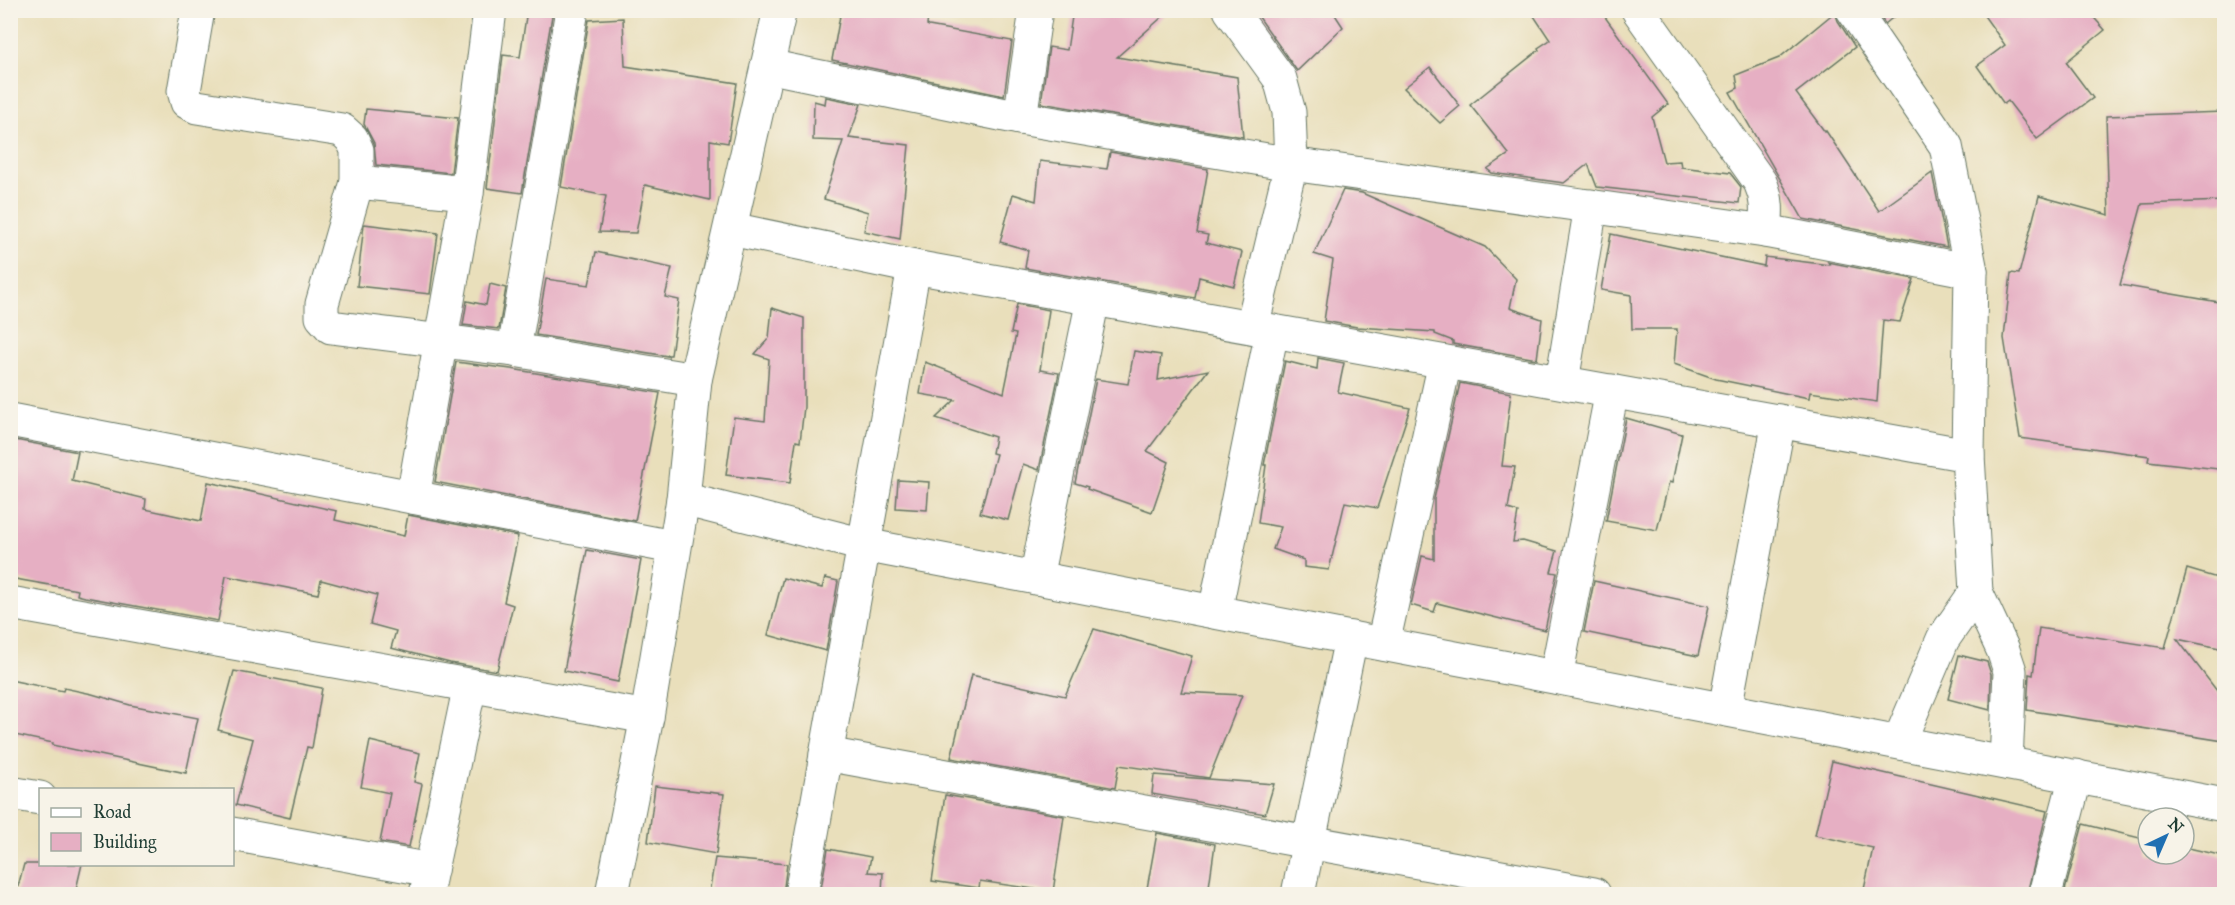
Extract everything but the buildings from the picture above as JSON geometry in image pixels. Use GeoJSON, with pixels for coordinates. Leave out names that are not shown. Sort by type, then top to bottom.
{"type":"FeatureCollection","features":[{"type":"Feature","properties":{"kind":"street"},"geometry":{"type":"LineString","coordinates":[[198,10],[184,91],[187,102],[197,107],[342,130],[352,139],[357,150],[357,182],[322,304],[322,317],[331,327],[514,350],[695,380]]}},
{"type":"Feature","properties":{"kind":"street"},"geometry":{"type":"LineString","coordinates":[[413,496],[442,342],[466,193],[490,10]]}},
{"type":"Feature","properties":{"kind":"street"},"geometry":{"type":"LineString","coordinates":[[514,350],[572,10]]}},
{"type":"Feature","properties":{"kind":"street"},"geometry":{"type":"LineString","coordinates":[[1020,118],[1036,10]]}},
{"type":"Feature","properties":{"kind":"street"},"geometry":{"type":"LineString","coordinates":[[1215,612],[1291,164],[1289,112],[1280,80],[1230,10]]}},
{"type":"Feature","properties":{"kind":"street"},"geometry":{"type":"LineString","coordinates":[[1638,10],[1760,182],[1766,194],[1768,208],[1765,231]]}},
{"type":"Feature","properties":{"kind":"street"},"geometry":{"type":"LineString","coordinates":[[1853,10],[1946,146],[1971,271],[1968,455],[1976,592],[2003,650],[2010,671],[2006,763]]}},
{"type":"Feature","properties":{"kind":"street"},"geometry":{"type":"LineString","coordinates":[[612,894],[647,717],[682,499],[695,380],[767,66],[770,12]]}},
{"type":"Feature","properties":{"kind":"street"},"geometry":{"type":"LineString","coordinates":[[767,66],[1020,118],[1291,164],[1765,231],[1971,271]]}},
{"type":"Feature","properties":{"kind":"street"},"geometry":{"type":"LineString","coordinates":[[357,182],[466,193]]}},
{"type":"Feature","properties":{"kind":"street"},"geometry":{"type":"LineString","coordinates":[[1562,382],[1591,206]]}},
{"type":"Feature","properties":{"kind":"street"},"geometry":{"type":"LineString","coordinates":[[731,229],[914,267],[1968,455]]}},
{"type":"Feature","properties":{"kind":"street"},"geometry":{"type":"LineString","coordinates":[[801,894],[914,267]]}},
{"type":"Feature","properties":{"kind":"street"},"geometry":{"type":"LineString","coordinates":[[1036,578],[1093,299]]}},
{"type":"Feature","properties":{"kind":"street"},"geometry":{"type":"LineString","coordinates":[[1383,644],[1445,362]]}},
{"type":"Feature","properties":{"kind":"street"},"geometry":{"type":"LineString","coordinates":[[1556,677],[1612,391]]}},
{"type":"Feature","properties":{"kind":"street"},"geometry":{"type":"LineString","coordinates":[[10,420],[673,547]]}},
{"type":"Feature","properties":{"kind":"street"},"geometry":{"type":"LineString","coordinates":[[1725,709],[1779,421]]}},
{"type":"Feature","properties":{"kind":"street"},"geometry":{"type":"LineString","coordinates":[[682,499],[864,545],[2224,805]]}},
{"type":"Feature","properties":{"kind":"street"},"geometry":{"type":"LineString","coordinates":[[1899,742],[1943,639],[1976,592]]}},
{"type":"Feature","properties":{"kind":"street"},"geometry":{"type":"LineString","coordinates":[[10,603],[647,717]]}},
{"type":"Feature","properties":{"kind":"street"},"geometry":{"type":"LineString","coordinates":[[1298,894],[1351,638]]}},
{"type":"Feature","properties":{"kind":"street"},"geometry":{"type":"LineString","coordinates":[[234,834],[429,882],[470,686]]}},
{"type":"Feature","properties":{"kind":"street"},"geometry":{"type":"LineString","coordinates":[[826,754],[1594,894]]}},
{"type":"Feature","properties":{"kind":"street"},"geometry":{"type":"LineString","coordinates":[[2045,894],[2076,776]]}},
{"type":"Feature","properties":{"kind":"street"},"geometry":{"type":"LineString","coordinates":[[10,793],[39,798]]}}]}
